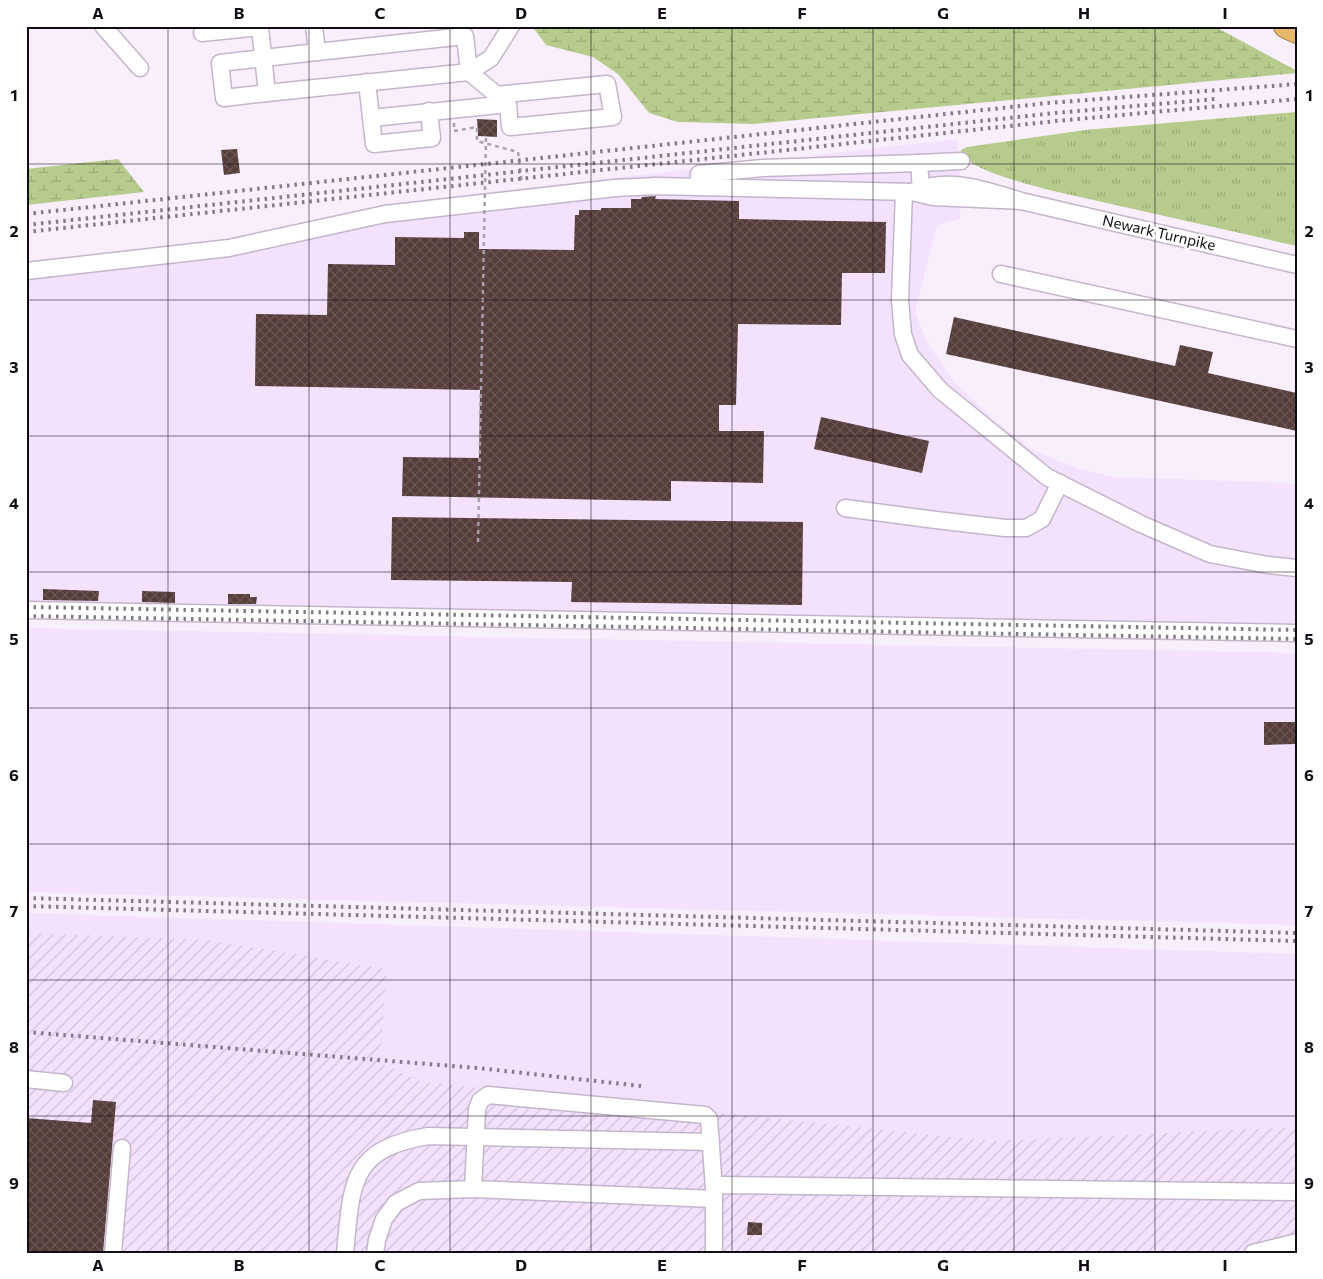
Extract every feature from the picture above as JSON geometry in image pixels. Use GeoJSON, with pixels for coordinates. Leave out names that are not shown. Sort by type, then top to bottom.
{"type":"FeatureCollection","features":[{"type":"Feature","properties":{"kind":"highway"},"geometry":{"type":"LineString","coordinates":[[1286,26],[1297,31]]}},
{"type":"Feature","properties":{"kind":"street"},"geometry":{"type":"LineString","coordinates":[[103,26],[140,68]]}},
{"type":"Feature","properties":{"kind":"street"},"geometry":{"type":"LineString","coordinates":[[314,26],[317,52]]}},
{"type":"Feature","properties":{"kind":"street"},"geometry":{"type":"LineString","coordinates":[[202,33],[262,27],[267,93]]}},
{"type":"Feature","properties":{"kind":"street"},"geometry":{"type":"LineString","coordinates":[[372,118],[452,109],[502,99],[607,84],[613,117],[510,127],[502,99],[469,72],[465,31],[317,52],[220,63],[224,98],[469,72],[491,58],[510,29]]}},
{"type":"Feature","properties":{"kind":"street"},"geometry":{"type":"LineString","coordinates":[[367,82],[374,144],[432,138],[429,111]]}},
{"type":"Feature","properties":{"kind":"street"},"geometry":{"type":"LineString","coordinates":[[698,187],[699,174],[763,168],[961,161]]}},
{"type":"Feature","properties":{"kind":"street"},"geometry":{"type":"LineString","coordinates":[[919,162],[912,191],[900,300],[902,334],[910,355],[940,390],[1039,471],[1060,484],[1141,524],[1210,554],[1268,565],[1297,568]]}},
{"type":"Feature","properties":{"kind":"street","name":"Newark Turnpike"},"geometry":{"type":"LineString","coordinates":[[26,271],[218,250],[385,214],[425,208],[634,187],[912,191],[931,186],[959,185],[1297,265]]}},
{"type":"Feature","properties":{"kind":"street"},"geometry":{"type":"LineString","coordinates":[[1001,274],[1297,339]]}},
{"type":"Feature","properties":{"kind":"street"},"geometry":{"type":"LineString","coordinates":[[845,508],[1005,528],[1026,528],[1042,519],[1060,484]]}},
{"type":"Feature","properties":{"kind":"street"},"geometry":{"type":"LineString","coordinates":[[26,610],[1297,633]]}},
{"type":"Feature","properties":{"kind":"street"},"geometry":{"type":"LineString","coordinates":[[26,1079],[64,1083]]}},
{"type":"Feature","properties":{"kind":"street"},"geometry":{"type":"LineString","coordinates":[[473,1189],[477,1109],[480,1101],[488,1094],[705,1115],[709,1119],[711,1142],[714,1194],[714,1253]]}},
{"type":"Feature","properties":{"kind":"street"},"geometry":{"type":"LineString","coordinates":[[345,1253],[353,1187],[362,1168],[375,1154],[392,1145],[410,1139],[428,1136],[711,1142]]}},
{"type":"Feature","properties":{"kind":"street"},"geometry":{"type":"LineString","coordinates":[[113,1253],[122,1148]]}},
{"type":"Feature","properties":{"kind":"street"},"geometry":{"type":"LineString","coordinates":[[714,1194],[720,1185],[1297,1192]]}},
{"type":"Feature","properties":{"kind":"street"},"geometry":{"type":"LineString","coordinates":[[375,1253],[376,1240],[384,1219],[396,1203],[419,1191],[473,1189],[714,1194]]}},
{"type":"Feature","properties":{"kind":"street"},"geometry":{"type":"LineString","coordinates":[[1253,1253],[1297,1242]]}},
{"type":"Feature","properties":{"kind":"path"},"geometry":{"type":"LineString","coordinates":[[452,109],[454,131],[477,128],[477,141],[518,152],[522,185]]}},
{"type":"Feature","properties":{"kind":"path"},"geometry":{"type":"LineString","coordinates":[[478,542],[486,136]]}},
{"type":"Feature","properties":{"kind":"shaded area"},"geometry":{"type":"Polygon","coordinates":[[[957,139],[960,219],[937,225],[915,312],[927,342],[954,382],[998,423],[1033,450],[1076,468],[1114,477],[1297,485],[1297,624],[26,604],[26,263],[211,243],[420,200],[957,139]]]}},
{"type":"Feature","properties":{"kind":"shaded area"},"geometry":{"type":"Polygon","coordinates":[[[26,628],[1297,653],[1297,925],[26,892],[26,628]]]}},
{"type":"Feature","properties":{"kind":"shaded area"},"geometry":{"type":"Polygon","coordinates":[[[26,913],[1297,954],[1297,1253],[26,1253],[26,913]]]}},
{"type":"Feature","properties":{"kind":"shaded area"},"geometry":{"type":"Polygon","coordinates":[[[26,933],[207,940],[387,969],[380,1063],[422,1082],[992,1141],[1297,1127],[1297,1253],[26,1253],[26,933]]]}},
{"type":"Feature","properties":{"kind":"green space"},"geometry":{"type":"Polygon","coordinates":[[[532,26],[1214,26],[1297,71],[1297,73],[754,124],[678,122],[649,113],[618,74],[593,57],[546,45],[532,26]]]}},
{"type":"Feature","properties":{"kind":"green space"},"geometry":{"type":"Polygon","coordinates":[[[1297,112],[1297,246],[1049,190],[989,171],[961,154],[961,150],[967,147],[1085,130],[1297,112]]]}},
{"type":"Feature","properties":{"kind":"green space"},"geometry":{"type":"Polygon","coordinates":[[[118,159],[144,192],[26,205],[26,169],[118,159]]]}},
{"type":"Feature","properties":{"kind":"building"},"geometry":{"type":"Polygon","coordinates":[[[477,119],[497,120],[497,137],[478,136],[477,119]]]}},
{"type":"Feature","properties":{"kind":"building"},"geometry":{"type":"Polygon","coordinates":[[[237,149],[240,173],[224,175],[221,150],[237,149]]]}},
{"type":"Feature","properties":{"kind":"building"},"geometry":{"type":"Polygon","coordinates":[[[656,196],[655,199],[739,201],[739,219],[886,222],[885,273],[842,273],[841,325],[738,324],[736,405],[719,405],[719,431],[764,431],[763,483],[671,481],[671,501],[402,496],[403,457],[479,458],[480,390],[255,386],[256,314],[327,315],[328,264],[395,265],[395,237],[464,238],[464,232],[479,232],[479,249],[574,250],[575,215],[579,215],[579,210],[631,208],[631,199],[656,196]]]}},
{"type":"Feature","properties":{"kind":"building"},"geometry":{"type":"Polygon","coordinates":[[[954,317],[1175,366],[1180,345],[1213,352],[1208,373],[1297,393],[1297,431],[946,354],[954,317]]]}},
{"type":"Feature","properties":{"kind":"building"},"geometry":{"type":"Polygon","coordinates":[[[821,417],[929,441],[922,473],[814,449],[821,417]]]}},
{"type":"Feature","properties":{"kind":"building"},"geometry":{"type":"Polygon","coordinates":[[[392,517],[803,522],[802,605],[571,602],[572,582],[391,580],[392,517]]]}},
{"type":"Feature","properties":{"kind":"building"},"geometry":{"type":"Polygon","coordinates":[[[43,589],[99,591],[98,601],[43,600],[43,589]]]}},
{"type":"Feature","properties":{"kind":"building"},"geometry":{"type":"Polygon","coordinates":[[[142,591],[175,592],[175,603],[142,602],[142,591]]]}},
{"type":"Feature","properties":{"kind":"building"},"geometry":{"type":"Polygon","coordinates":[[[228,594],[250,594],[250,597],[257,597],[256,604],[228,604],[228,594]]]}},
{"type":"Feature","properties":{"kind":"building"},"geometry":{"type":"Polygon","coordinates":[[[1264,722],[1295,722],[1295,744],[1264,745],[1264,722]]]}},
{"type":"Feature","properties":{"kind":"building"},"geometry":{"type":"Polygon","coordinates":[[[93,1100],[116,1102],[103,1253],[26,1253],[26,1118],[91,1123],[93,1100]]]}},
{"type":"Feature","properties":{"kind":"building"},"geometry":{"type":"Polygon","coordinates":[[[748,1222],[762,1223],[762,1235],[747,1235],[748,1222]]]}},
{"type":"Feature","properties":{"kind":"railway"},"geometry":{"type":"LineString","coordinates":[[26,214],[1048,103],[1297,84]]}},
{"type":"Feature","properties":{"kind":"railway"},"geometry":{"type":"LineString","coordinates":[[26,225],[1055,113],[1215,99]]}},
{"type":"Feature","properties":{"kind":"railway"},"geometry":{"type":"LineString","coordinates":[[26,232],[1056,121],[1297,99]]}},
{"type":"Feature","properties":{"kind":"railway"},"geometry":{"type":"LineString","coordinates":[[26,607],[1297,630]]}},
{"type":"Feature","properties":{"kind":"railway"},"geometry":{"type":"LineString","coordinates":[[26,616],[1297,639]]}},
{"type":"Feature","properties":{"kind":"railway"},"geometry":{"type":"LineString","coordinates":[[26,898],[1297,933]]}},
{"type":"Feature","properties":{"kind":"railway"},"geometry":{"type":"LineString","coordinates":[[26,906],[1297,941]]}},
{"type":"Feature","properties":{"kind":"railway"},"geometry":{"type":"LineString","coordinates":[[26,1032],[478,1068],[641,1086]]}}]}
